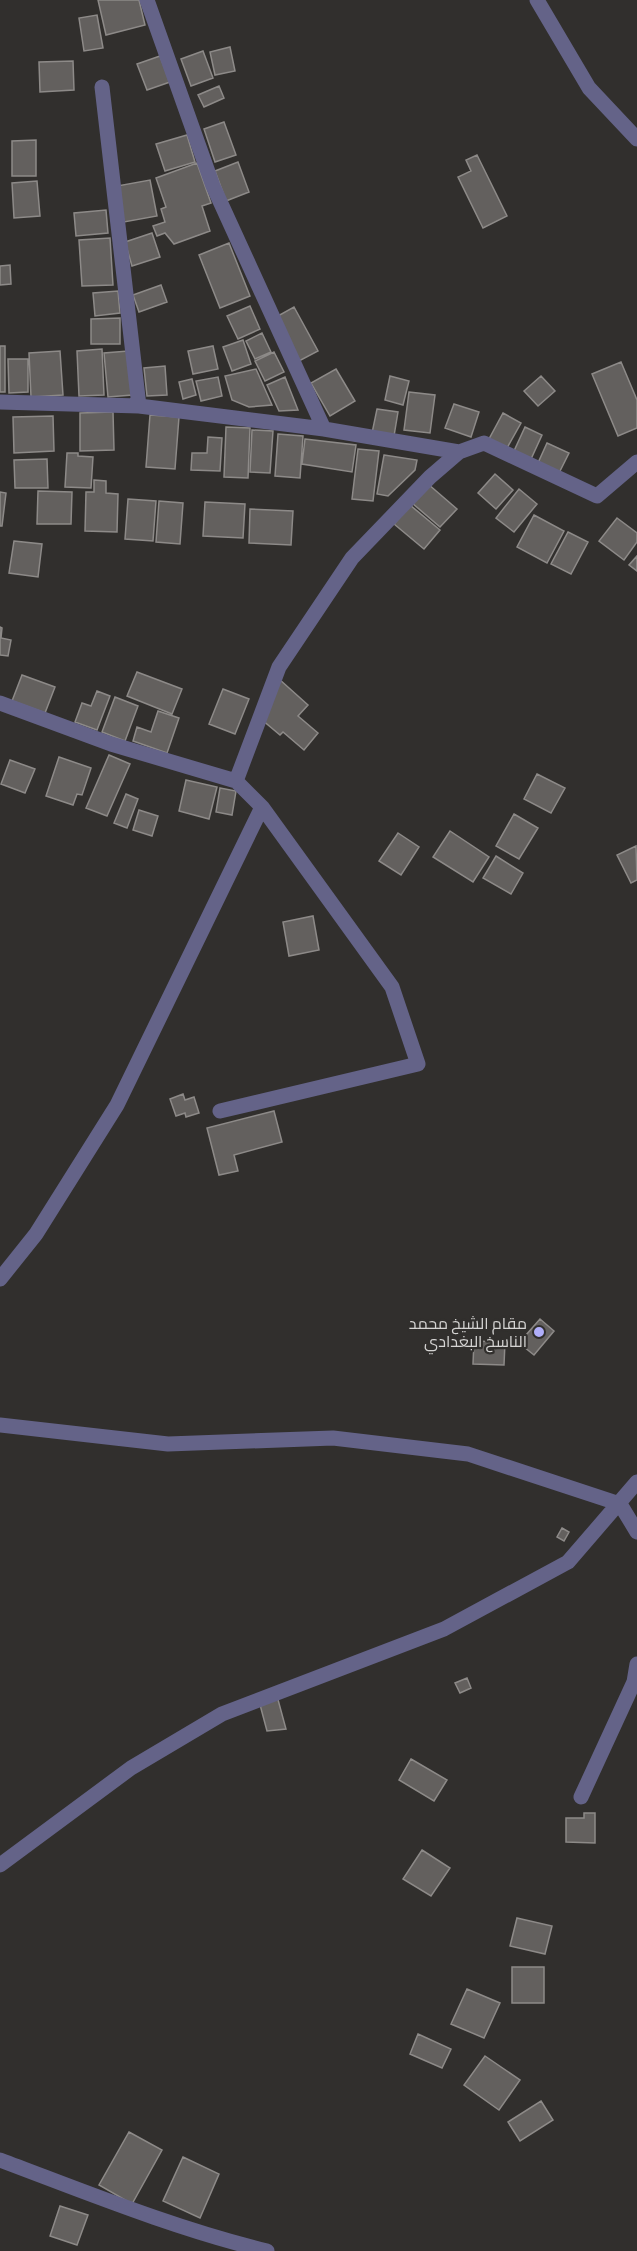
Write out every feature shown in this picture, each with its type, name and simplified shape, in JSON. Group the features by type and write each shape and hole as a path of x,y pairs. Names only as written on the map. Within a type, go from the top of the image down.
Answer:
{"street":[{"path":"147,0 213,186 324,429"},
{"path":"537,0 589,88 637,139"},
{"path":"102,87 139,406"},
{"path":"0,402 139,406 324,429 459,452"},
{"path":"236,781 279,667 352,558 430,477 459,452 484,443 597,495 637,462"},
{"path":"0,703 111,744 236,781 262,807 392,987 418,1064 220,1111"},
{"path":"0,1279 36,1234 117,1105 262,807"},
{"path":"0,1425 168,1444 333,1438 468,1454 620,1504 637,1532"},
{"path":"0,1865 131,1768 222,1714 444,1629 568,1562 637,1482"},
{"path":"581,1797 633,1682 637,1664"},
{"path":"0,2160 124,2206 267,2251"}],"building":[{"path":"98,0 139,0 145,25 106,35"},
{"path":"97,15 103,48 84,51 79,18"},
{"path":"230,47 235,71 215,75 210,52"},
{"path":"203,51 213,78 191,86 181,59"},
{"path":"160,56 170,82 147,90 137,64"},
{"path":"73,61 74,90 40,92 39,62"},
{"path":"219,86 224,98 204,107 198,95"},
{"path":"224,122 236,155 215,162 204,129"},
{"path":"187,135 195,162 165,171 156,144"},
{"path":"36,140 36,176 12,176 12,141"},
{"path":"477,155 507,216 483,228 458,177 471,171 466,160"},
{"path":"238,162 249,192 226,201 215,171"},
{"path":"197,163 211,203 202,206 210,231 174,244 165,233 157,236 153,226 165,222 161,209 166,207 156,178"},
{"path":"150,180 157,216 124,222 117,186"},
{"path":"37,181 40,216 14,218 12,183"},
{"path":"106,210 108,233 76,236 74,213"},
{"path":"152,233 160,257 132,266 125,242"},
{"path":"110,238 113,285 82,286 79,240"},
{"path":"229,243 250,296 220,308 199,255"},
{"path":"10,265 11,284 0,285 0,266"},
{"path":"161,285 167,302 139,312 133,295"},
{"path":"118,291 120,313 95,316 93,293"},
{"path":"250,306 260,329 238,339 227,316"},
{"path":"294,307 318,351 299,361 276,317"},
{"path":"120,318 120,344 91,344 91,319"},
{"path":"262,333 271,352 255,359 246,341"},
{"path":"243,340 251,364 232,371 223,347"},
{"path":"0,346 5,346 5,392 0,392"},
{"path":"213,346 218,369 193,374 188,351"},
{"path":"102,349 104,395 79,396 77,351"},
{"path":"60,351 63,395 31,397 29,353"},
{"path":"128,351 132,395 108,397 104,353"},
{"path":"274,352 284,372 265,381 255,361"},
{"path":"8,359 28,359 28,392 9,393"},
{"path":"621,362 637,400 637,428 618,436 592,374"},
{"path":"165,366 167,395 147,396 144,368"},
{"path":"256,369 272,405 249,407 232,400 225,376"},
{"path":"336,369 355,401 330,416 311,383"},
{"path":"390,376 409,381 403,405 385,400"},
{"path":"541,376 555,391 538,406 524,391"},
{"path":"218,377 222,396 201,401 196,381"},
{"path":"285,377 298,410 279,411 267,385"},
{"path":"192,379 196,395 183,399 179,382"},
{"path":"409,392 435,395 430,433 404,430"},
{"path":"454,404 479,412 471,437 445,428"},
{"path":"377,409 398,412 394,436 372,433"},
{"path":"113,412 114,450 80,451 80,413"},
{"path":"503,413 521,423 507,448 489,439"},
{"path":"150,415 179,417 175,469 146,467"},
{"path":"53,416 54,451 14,453 13,417"},
{"path":"226,427 250,428 248,478 224,477"},
{"path":"525,427 542,435 531,459 514,451"},
{"path":"252,430 273,431 270,473 250,472"},
{"path":"278,434 303,436 300,478 275,476"},
{"path":"208,437 222,438 220,471 191,470 192,453 207,453"},
{"path":"305,439 356,445 352,472 302,464"},
{"path":"547,443 569,453 559,473 538,463"},
{"path":"358,449 379,451 373,501 352,499"},
{"path":"67,453 93,457 91,488 65,487"},
{"path":"384,455 417,460 415,470 388,496 377,494"},
{"path":"47,459 48,488 15,488 14,460"},
{"path":"495,474 513,490 496,509 478,493"},
{"path":"94,480 106,481 106,493 118,494 117,532 85,531 86,492 94,492"},
{"path":"428,484 457,509 440,527 412,503"},
{"path":"519,489 537,504 514,532 496,518"},
{"path":"38,491 72,492 71,524 37,524"},
{"path":"0,492 6,493 2,526 0,526"},
{"path":"128,499 156,501 153,541 125,539"},
{"path":"159,501 183,503 180,544 156,542"},
{"path":"205,502 245,504 243,538 203,536"},
{"path":"410,505 440,530 424,549 394,524"},
{"path":"250,509 293,511 291,545 249,543"},
{"path":"534,515 564,531 547,563 517,547"},
{"path":"617,518 637,533 637,542 624,560 599,541"},
{"path":"568,532 588,542 571,574 551,564"},
{"path":"14,541 42,544 38,577 9,573"},
{"path":"637,556 637,571 629,565"},
{"path":"0,627 2,628 1,638 11,640 8,656 0,655"},
{"path":"137,672 182,689 172,714 127,696"},
{"path":"22,675 55,687 45,713 12,701"},
{"path":"279,679 308,705 298,716 318,733 304,750 283,732 280,735 261,719"},
{"path":"223,689 249,699 235,734 209,724"},
{"path":"97,691 110,696 97,730 75,722 82,703 91,706"},
{"path":"115,697 138,706 125,741 102,732"},
{"path":"158,711 179,718 167,753 133,741 137,727 151,732"},
{"path":"109,755 130,764 107,816 86,808"},
{"path":"59,757 91,768 82,795 77,794 73,805 46,796"},
{"path":"10,760 35,769 25,793 1,784"},
{"path":"537,774 565,788 551,813 524,799"},
{"path":"186,780 217,787 209,819 179,811"},
{"path":"220,788 236,791 232,815 216,812"},
{"path":"126,794 138,799 127,828 114,823"},
{"path":"139,810 158,816 152,836 133,830"},
{"path":"514,814 538,828 519,859 496,846"},
{"path":"450,831 489,857 473,882 433,857"},
{"path":"398,833 419,847 401,875 379,861"},
{"path":"636,846 637,880 631,883 617,855"},
{"path":"496,856 523,873 511,894 483,878"},
{"path":"313,916 319,950 289,956 283,922"},
{"path":"183,1094 185,1100 194,1097 199,1113 186,1117 185,1113 176,1116 170,1099"},
{"path":"274,1111 282,1142 234,1155 238,1171 219,1175 207,1128"},
{"path":"540,1319 554,1331 534,1355 519,1343"},
{"path":"474,1341 505,1342 504,1365 473,1364"},
{"path":"562,1528 569,1532 564,1541 557,1537"},
{"path":"467,1678 471,1688 460,1693 455,1683"},
{"path":"277,1696 286,1729 267,1731 259,1701"},
{"path":"411,1759 447,1780 434,1801 399,1780"},
{"path":"584,1813 595,1813 595,1843 566,1842 566,1818 584,1818"},
{"path":"422,1850 450,1868 431,1896 403,1879"},
{"path":"517,1918 552,1926 545,1954 510,1946"},
{"path":"512,1967 544,1967 544,2003 512,2003"},
{"path":"467,1989 500,2003 484,2038 451,2024"},
{"path":"418,2034 451,2049 442,2068 410,2054"},
{"path":"485,2056 520,2080 499,2110 464,2085"},
{"path":"541,2101 553,2120 520,2141 508,2122"},
{"path":"129,2132 162,2150 132,2204 99,2185"},
{"path":"183,2157 219,2174 200,2218 163,2201"},
{"path":"60,2206 88,2215 77,2245 50,2236"}],"place":[{"name":"مقام الشيخ محمد الناسخ البغدادي","path":"539,1332"}]}
